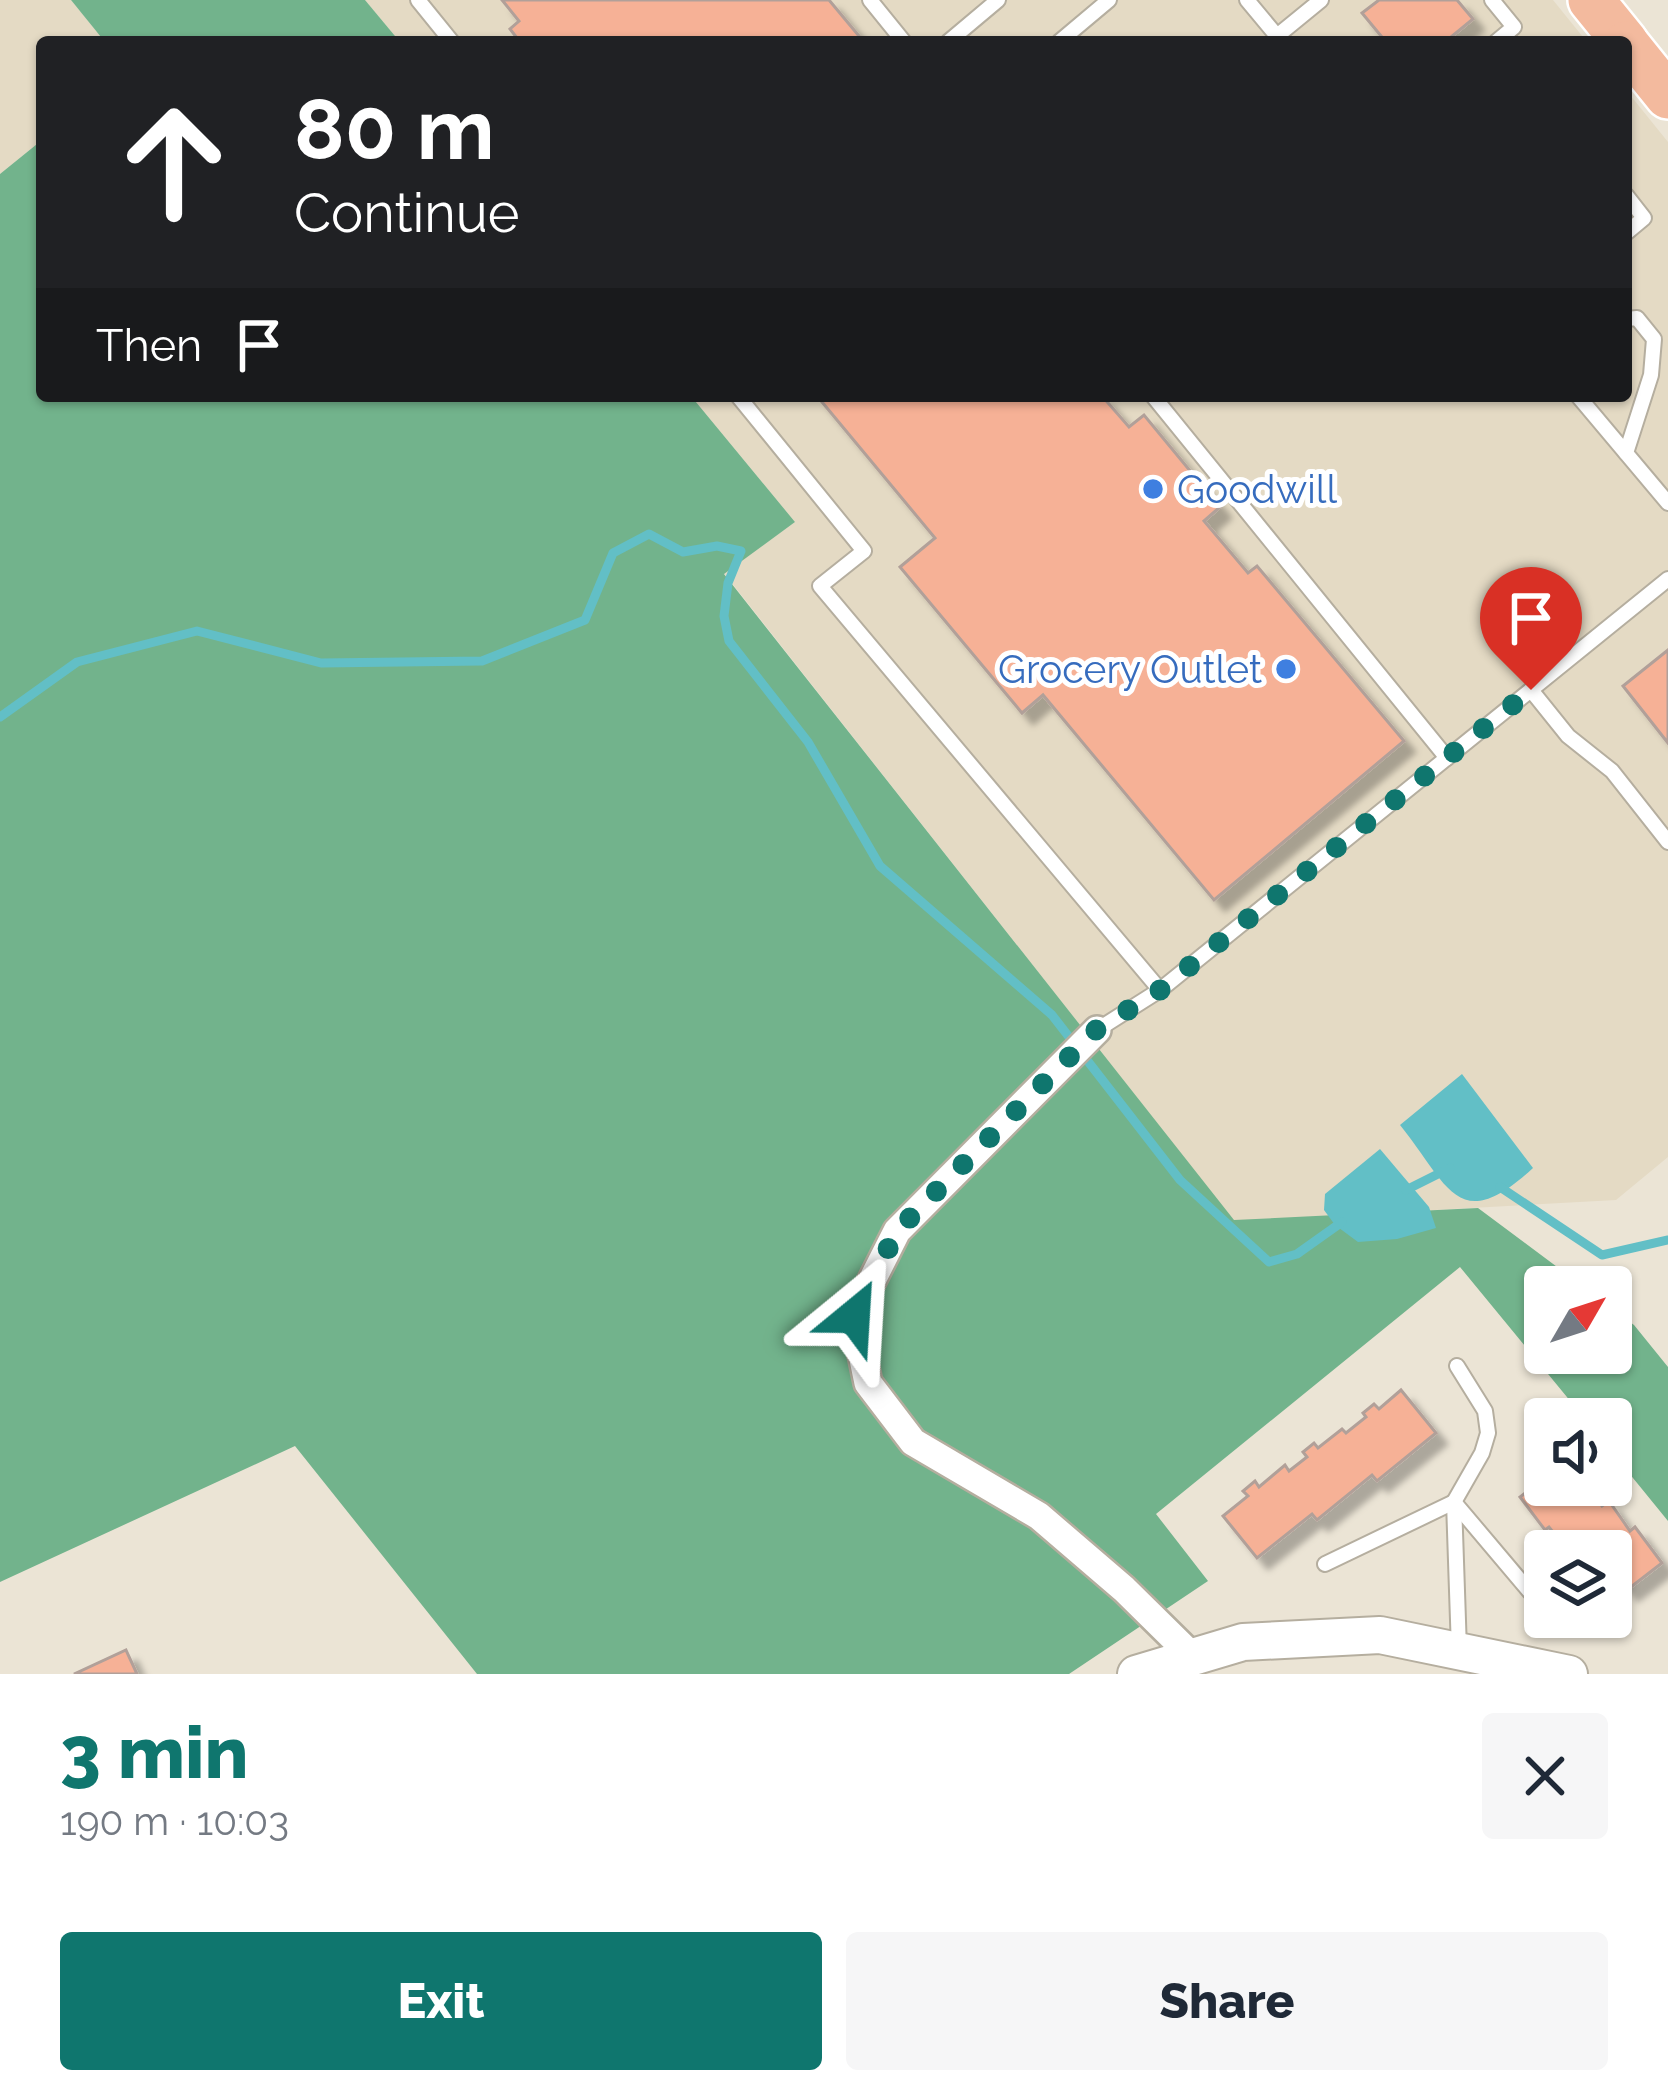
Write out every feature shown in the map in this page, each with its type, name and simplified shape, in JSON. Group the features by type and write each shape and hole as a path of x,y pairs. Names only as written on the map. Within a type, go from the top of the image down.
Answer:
{"main road":[{"path":"1591,0 1619,36"},
{"path":"1632,52 1668,96"}],"street":[{"path":"1096,1030 897,1231 854,1316 868,1383 913,1442 1039,1516 1193,1657"},
{"path":"1136,1674 1243,1642 1380,1635 1569,1674"}],"lane":[{"path":"418,0 447,36"},
{"path":"870,0 899,36"},
{"path":"955,36 998,0"},
{"path":"1066,36 1109,0"},
{"path":"1247,0 1277,36"},
{"path":"1282,36 1321,0"},
{"path":"1492,0 1514,27 1503,36"},
{"path":"1632,203 1644,218 1632,227"},
{"path":"1626,453 1651,375 1654,339 1632,318"},
{"path":"743,402 863,550 820,586 1160,990"},
{"path":"1158,402 1447,758"},
{"path":"1583,402 1668,503"},
{"path":"1096,1030 1160,990 1668,579"},
{"path":"1531,690 1568,736 1612,771 1668,842"},
{"path":"1456,1366 1485,1411 1488,1433 1454,1502 1459,1650"},
{"path":"1325,1564 1454,1502"},
{"path":"1454,1502 1524,1586"}],"shaded area":[{"path":"0,0 71,0 100,36 36,36 36,145 0,174"},
{"path":"365,0 1553,0 1582,36 395,36"},
{"path":"1632,97 1668,142 1668,1157 1616,1200 1234,1221 724,573 795,522 696,402 1632,402"}],"green space":[{"path":"71,0 365,0 395,36 100,36"},
{"path":"36,145 36,402 696,402 795,522 724,574 1234,1220 1478,1208 1556,1266 1524,1266 1524,1345 1460,1267 1156,1514 1208,1581 1069,1674 477,1674 295,1446 0,1582 0,174"},
{"path":"1634,1325 1668,1367 1668,1521 1632,1477 1632,1398 1568,1398 1548,1374 1632,1374"}],"water":[{"path":"1462,1074 1533,1168 1487,1199 1471,1201 1444,1184 1400,1125"},
{"path":"1380,1149 1429,1207 1436,1228 1397,1239 1358,1242 1324,1210 1325,1194"}],"building":[{"path":"502,0 829,0 859,36 515,36 510,29 519,21"},
{"path":"1379,0 1457,0 1473,19 1452,36 1381,36 1362,13"},
{"path":"822,402 1107,402 1129,427 1144,415 1220,507 1204,521 1248,573 1257,566 1404,741 1214,900 1043,695 1022,713 900,567 935,538"},
{"path":"1668,650 1668,743 1623,686"},
{"path":"1401,1390 1436,1433 1377,1481 1372,1475 1317,1520 1312,1514 1257,1558 1223,1516 1248,1496 1243,1491 1255,1481 1259,1487 1285,1465 1289,1471 1307,1457 1303,1452 1314,1443 1318,1448 1342,1429 1346,1433 1374,1404 1379,1409"},
{"path":"1527,1506 1612,1506 1629,1530 1549,1527 1545,1530"},
{"path":"1635,1527 1662,1563 1632,1586 1631,1530"},
{"path":"126,1650 137,1674 74,1674"}],"waterway":[{"path":"0,717 77,662 197,631 321,663 482,661 585,620 613,553 649,534 683,552 717,546 741,551 728,583 724,616 729,641 808,742 880,866 1052,1015 1180,1180 1269,1262 1297,1254 1342,1222"},
{"path":"1406,1190 1450,1168"},
{"path":"1500,1187 1602,1255 1668,1240"}],"place":[{"name":"Goodwill","path":"1153,489"},
{"name":"Grocery Outlet","path":"1286,669"}],"route":[{"path":"854,1316 897,1231 1096,1030 1160,990 1531,690"}]}
